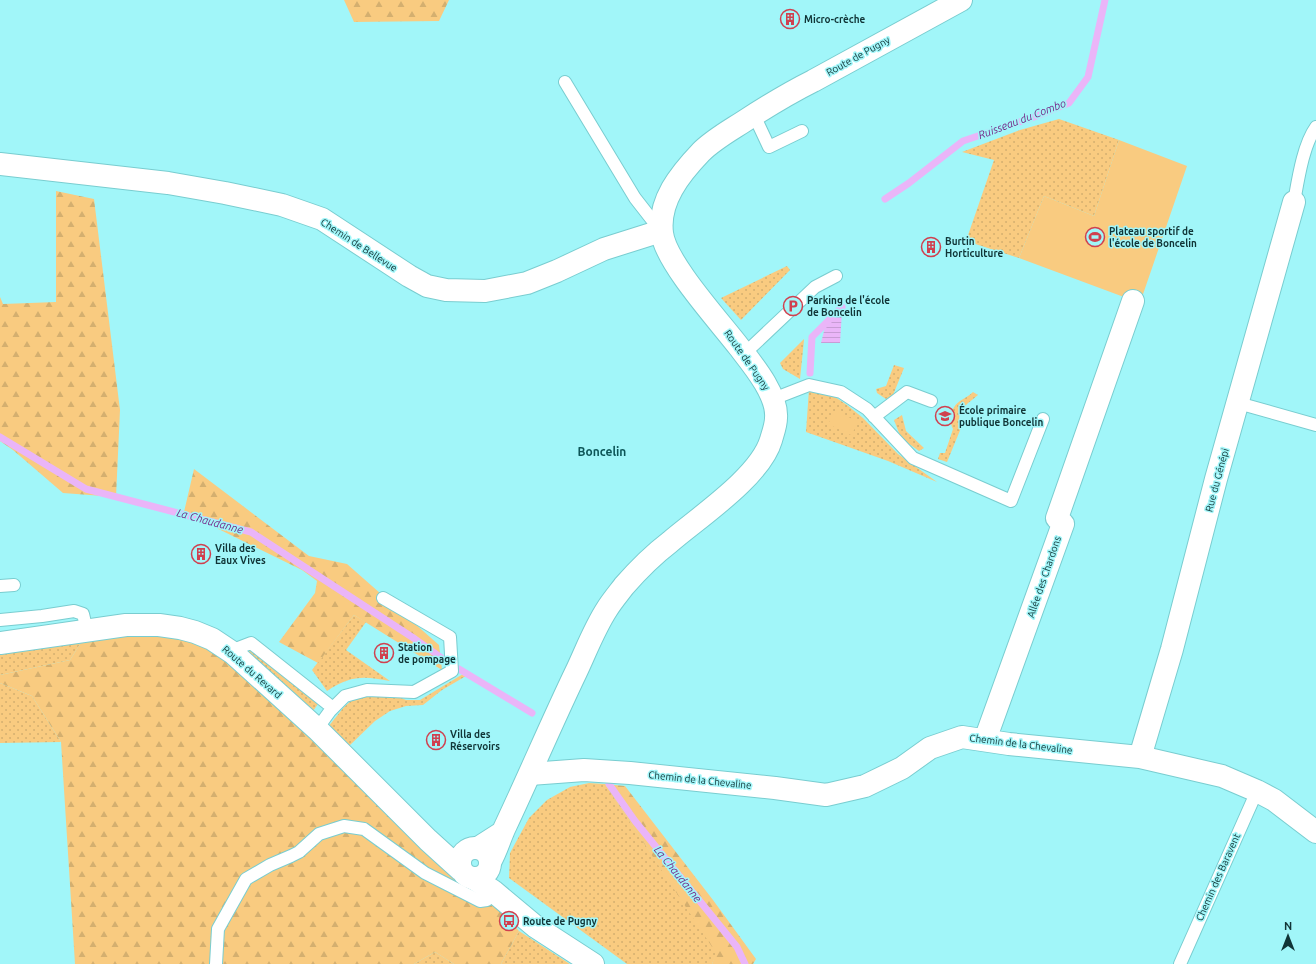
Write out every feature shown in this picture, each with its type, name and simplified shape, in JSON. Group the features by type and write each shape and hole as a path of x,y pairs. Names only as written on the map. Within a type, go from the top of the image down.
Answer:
{"street":[{"name":"Route de Pugny","path":"467,874 460,865 462,855 482,855 496,851 503,832 565,695 608,607 644,564 670,541 710,510 749,475 762,459 770,445 776,419 774,399 759,374 684,276 664,244 661,231 664,204 670,191 702,151 726,133 776,101 961,0"},
{"name":"Chemin de Bellevue","path":"0,164 160,182 225,193 282,205 322,219 409,276 427,286 446,290 485,291 527,283 604,249 661,231"},
{"name":"Rue du Génépi","path":"1140,757 1172,649 1216,479 1294,202"},
{"name":"Allée des Chardons","path":"985,740 1063,524 1058,518 1133,301"},
{"name":"Route du Revard","path":"0,643 126,625 159,625 180,628 195,632 212,640 233,653 317,729 428,840 467,874 493,891 536,927 593,964"},
{"name":"Chemin de la Chevaline","path":"530,774 584,770 630,773 775,788 826,795 865,786 902,768 930,748 962,737 1140,757 1222,776 1274,800 1316,832"},
{"path":"428,840 482,855"},
{"name":"Route du Revard","path":"482,855 510,905"}],"lane":[{"path":"565,82 635,198 661,231"},
{"path":"754,115 769,147 802,132"},
{"path":"1294,202 1300,169 1312,133 1316,127"},
{"path":"744,354 815,287 836,276"},
{"path":"774,399 809,385 841,392 867,409 913,458 1011,501 1043,419"},
{"path":"874,417 907,392 931,400"},
{"path":"1238,403 1316,425"},
{"path":"0,586 14,585"},
{"path":"317,729 333,708 345,696 367,690 414,692 452,671 450,637 383,598"},
{"path":"0,620 74,611 83,614 87,631"},
{"path":"233,653 238,648 251,643 333,708"},
{"name":"Chemin des Baravent","path":"1180,964 1257,791"},
{"path":"216,964 218,929 246,879 270,865 299,852 319,834 344,826 364,829 425,873 480,901 487,900 493,891"}],"green space":[{"path":"344,0 449,0 439,21 354,22"},
{"path":"1059,119 1119,140 1094,216 1044,196 1019,258 966,241 994,160 962,152 1020,130"},
{"name":"Plateau sportif de l'école de Boncelin","path":"1119,140 1187,166 1140,303 1019,258 1044,196 1094,216"},
{"path":"56,191 94,199 120,410 116,497 63,493 13,450 0,441 0,297 3,304 56,302"},
{"path":"787,266 790,270 741,320 721,298"},
{"path":"804,339 800,379 783,369 780,363"},
{"path":"894,365 904,368 893,395 886,399 877,393 876,389 886,386"},
{"path":"809,389 832,395 847,405 863,418 898,454 937,482 888,461 806,432"},
{"path":"973,392 978,395 966,405 960,413 959,422 961,428 947,462 938,459 940,453 945,453 953,429 951,425 951,414 954,407"},
{"path":"835,411 859,422 851,435 828,424"},
{"path":"902,415 906,431 924,448 919,451 901,438 894,420"},
{"path":"194,469 309,556 347,564 439,645 442,670 354,615 318,663 279,642 315,593 317,581 302,570 184,512"},
{"path":"354,615 366,622 346,650 390,681 373,678 351,679 327,691 312,670"},
{"path":"170,629 225,652 484,894 519,931 501,964 454,964 435,952 414,964 75,964 61,742 32,696 0,683 0,675 70,660 82,641"},
{"path":"82,641 70,660 0,675 0,654"},
{"path":"251,643 296,678 318,704 313,711 242,651"},
{"path":"463,674 466,676 442,690 423,705 406,706 390,711 375,721 348,747 328,727 344,707 357,698 372,695 396,696 406,700 420,700"},
{"path":"0,683 32,696 61,742 0,743"},
{"path":"589,783 605,784 717,953 712,964 627,964 509,878 510,853 529,818 547,800 570,787"},
{"path":"605,784 625,786 713,900 756,959 753,964 712,964 716,953"},
{"path":"519,931 570,964 501,964"},
{"path":"435,952 454,964 414,964"}],"shaded area":[{"path":"837,311 842,311 840,343 821,343 826,323"}],"waterway":[{"name":"Ruisseau du Combo","path":"885,199 909,183 963,141 1034,117 1069,103 1088,77 1105,0"},
{"path":"810,373 812,337 842,307"},
{"name":"La Chaudanne","path":"0,437 86,489 251,532 415,639 446,661"},
{"name":"La Chaudanne","path":"459,669 532,713"},
{"name":"La Chaudanne","path":"609,784 635,821 737,947 745,964"}],"place":[{"name":"Micro-crèche","path":"790,19"},
{"name":"Plateau sportif de l'école de Boncelin","path":"1095,237"},
{"name":"Burtin Horticulture","path":"931,247"},
{"name":"Parking de l'école de Boncelin","path":"793,306"},
{"name":"École primaire publique Boncelin","path":"945,416"},
{"name":"Villa des Eaux Vives","path":"201,554"},
{"name":"Station de pompage","path":"384,653"},
{"name":"Villa des Réservoirs","path":"436,740"},
{"name":"Route de Pugny","path":"509,921"}],"district":[{"name":"Boncelin","path":"602,451"}]}
